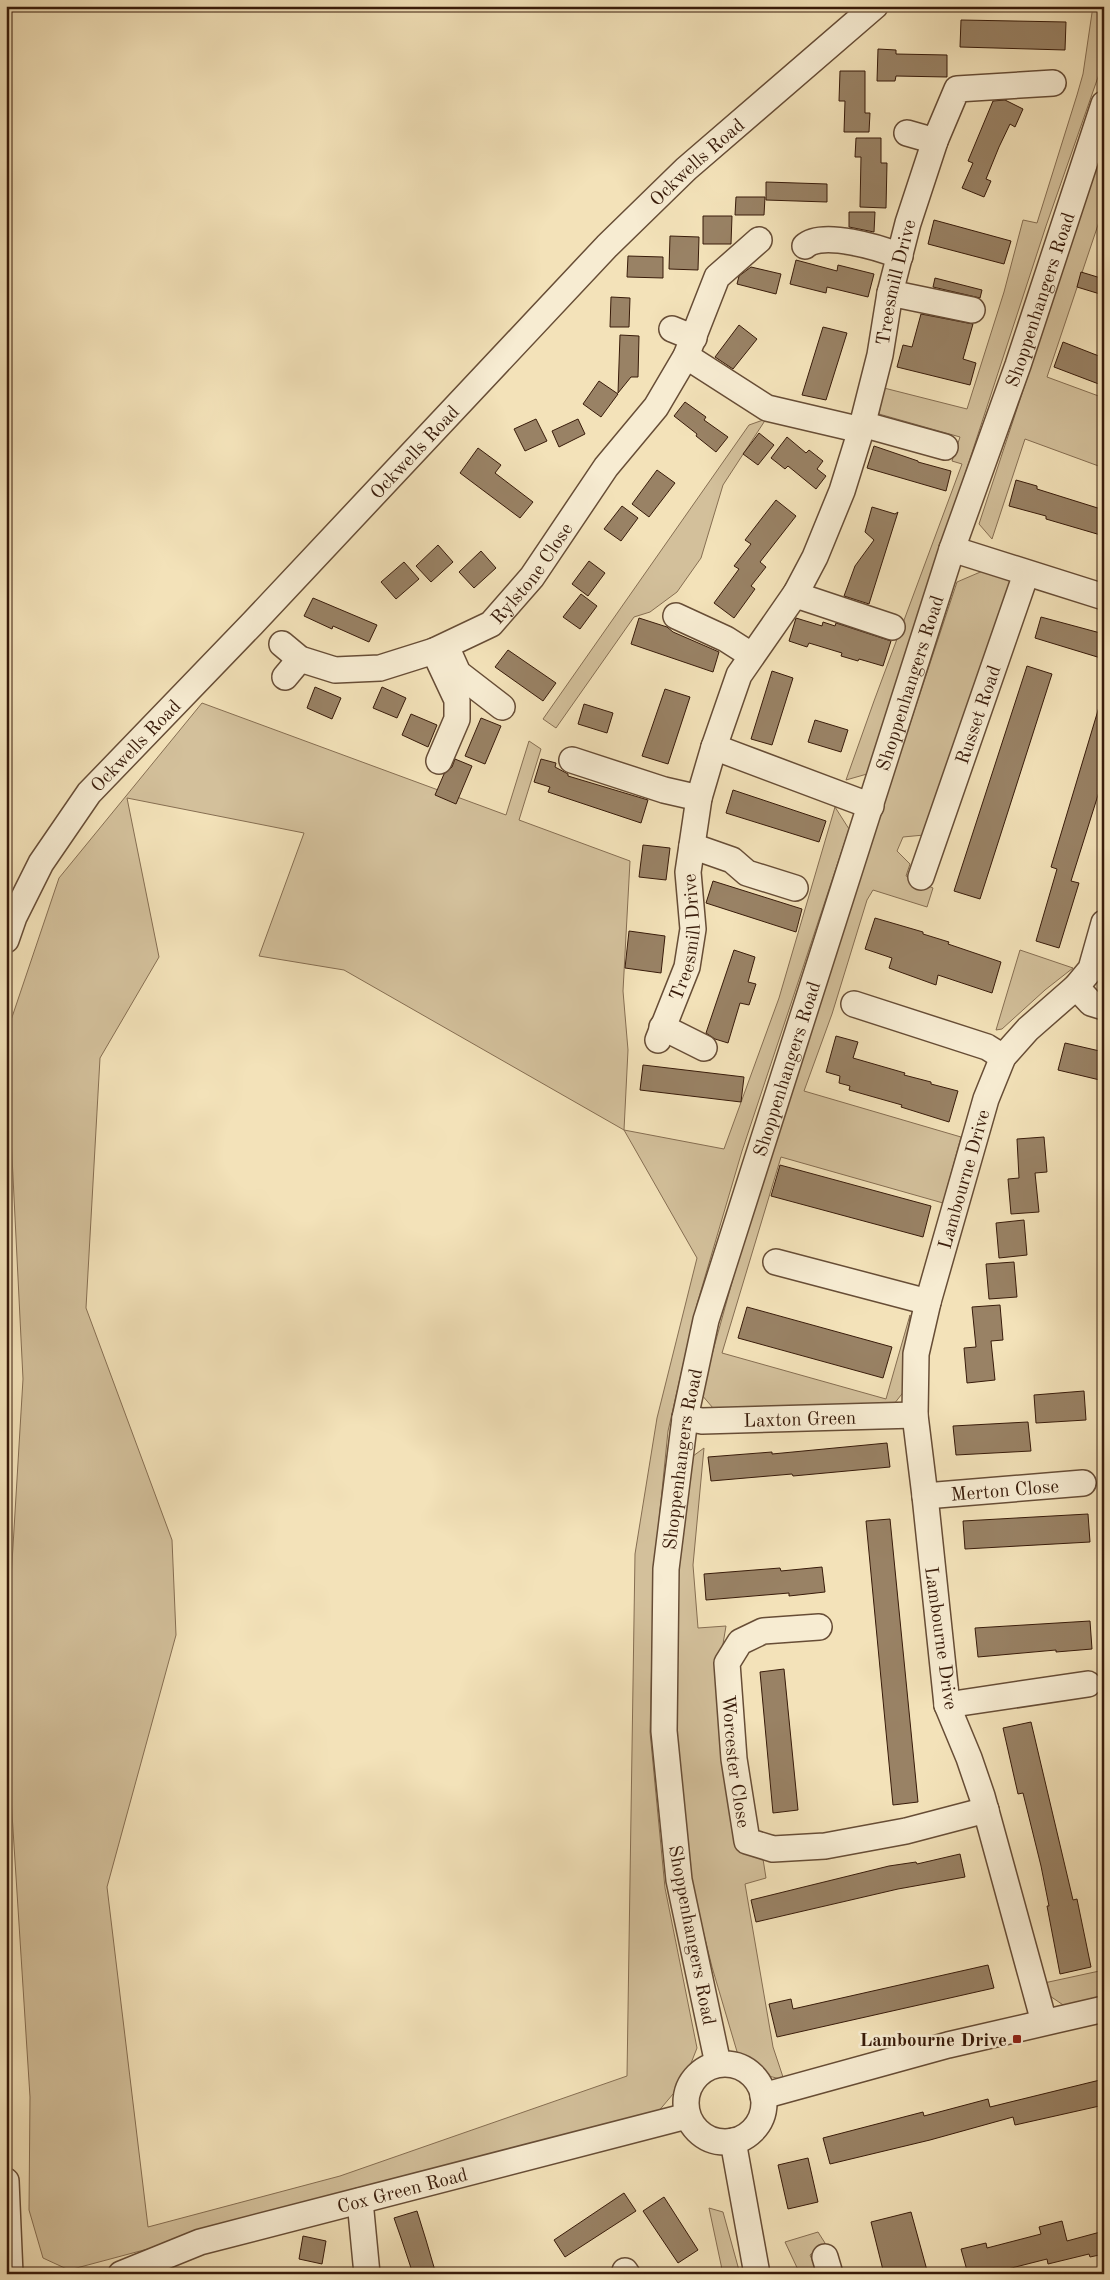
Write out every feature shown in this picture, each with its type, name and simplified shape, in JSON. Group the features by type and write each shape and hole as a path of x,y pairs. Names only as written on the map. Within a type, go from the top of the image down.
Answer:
{"street":[{"name":"Ockwells Road","path":"6,940 14,917 41,863 89,793 252,624 607,246 686,169 875,6"},
{"name":"Treesmill Drive","path":"704,1048 660,1033 687,967 693,929 688,872 699,798 714,747 739,675 751,655 796,593 815,556 842,490 862,427 880,354 890,293 908,223 936,141 957,89 1054,83"},
{"name":"Shoppenhangers Road","path":"718,2064 679,1880 664,1731 666,1569 685,1418 706,1320 952,549 1018,365 1104,104"},
{"path":"907,133 936,141"},
{"name":"Rylstone Close","path":"289,660 335,670 380,668 440,649 491,624 532,577 606,467 656,407 684,341 717,277 759,240"},
{"path":"805,246 809,242 818,240 866,244 900,256"},
{"path":"890,293 972,310"},
{"path":"684,341 767,408 862,427 945,447"},
{"path":"952,549 978,556 1026,574 1104,597"},
{"name":"Russet Road","path":"921,877 920,851 1026,574"},
{"path":"796,593 805,598 892,627"},
{"path":"676,616 726,639 751,655"},
{"path":"440,649 458,673 502,707"},
{"path":"439,761 457,719 457,700 440,649"},
{"path":"714,747 871,806"},
{"path":"572,760 664,790 699,798"},
{"name":"Treesmill Drive","path":"692,846 732,860 747,873 795,888"},
{"name":"Lambourne Drive","path":"1044,2022 970,1758 946,1705 926,1496 915,1415 916,1354 928,1302 986,1098 1003,1057 1028,1029 1076,987 1091,969 1104,923"},
{"path":"1076,987 1091,1003 1104,1007"},
{"path":"854,1004 987,1047 1003,1057"},
{"path":"776,1262 928,1302"},
{"name":"Laxton Green","path":"685,1418 702,1421 915,1415"},
{"name":"Merton Close","path":"926,1496 1083,1483"},
{"name":"Worcester Close","path":"819,1627 763,1632 740,1642 727,1663 734,1759 747,1841 773,1849 825,1846 906,1831 986,1810"},
{"path":"946,1705 1059,1699 1088,1684"},
{"path":"763,2096 948,2045 1104,2009"},
{"path":"718,2064 730,2064 742,2068 752,2075 760,2085 763,2096 764,2108 754,2130 733,2141 722,2142 706,2137 693,2126 685,2103 688,2089 694,2077 705,2068 718,2064"},
{"name":"Cox Green Road","path":"121,2274 200,2242 688,2116"},
{"path":"733,2141 757,2274"},
{"path":"6,2181 10,2274"},
{"path":"360,2201 367,2274"},
{"path":"10,2248 29,2274"}],"shaded area":[{"path":"1093,6 1104,6 1104,60 1046,226 867,774 846,780 962,464 952,461 960,437 879,414 884,388 967,409 1004,292 1023,220 1037,223 1083,74"},
{"path":"1104,145 1104,207 1047,377 1104,398 1104,468 1025,439 992,539 979,524"},
{"path":"766,419 723,485 701,558 677,592 650,612 634,617 556,728 543,719 749,425"},
{"path":"985,570 1012,580 924,835 903,837 897,851 910,864 906,876 933,888 927,907 873,890 867,900 832,1014 804,1091 961,1137 943,1203 781,1157 722,1353 886,1399 910,1315 905,1390 894,1404 732,1415 713,1408 701,1394 769,1149 957,582"},
{"path":"202,703 506,815 529,741 541,749 519,820 630,861 623,991 628,1050 624,1130 724,1149 779,998 835,807 849,829 742,1151 697,1304 668,1431 654,1570 650,1732 665,1888 697,2048 684,2081 657,2113 69,2270 43,2258 29,2210 30,2097 6,1719 6,1663 23,1379 6,1035 59,878","holes":["127,798 304,833 259,956 344,970 624,1130 697,1258 657,1418 635,1554 627,2076 340,2176 148,2227 107,1887 176,1635 172,1540 86,1308 100,1058 159,957"]},
{"path":"1020,950 1073,968 1045,990 1002,1029 996,1030"},
{"path":"704,1448 693,1565 698,1628 726,1626 721,1656 741,1849 763,1859 766,1878 745,1884 773,2047 784,2080 761,2074 738,2055 712,1967 689,1875 674,1729 676,1570 689,1459"},
{"path":"1104,1970 1104,2003 1072,2011 1047,1994 1044,1983"},
{"path":"709,2208 723,2212 740,2274 723,2274"},
{"path":"818,2232 825,2243 810,2255 818,2274 800,2274 785,2242"}],"building":[{"path":"961,20 1066,22 1065,50 960,47"},
{"path":"878,49 896,50 896,54 947,55 947,77 896,76 895,81 877,81"},
{"path":"840,71 865,71 865,113 870,113 869,132 844,132 845,101 839,101"},
{"path":"1005,100 1023,109 1015,127 1010,124 999,147 986,179 991,181 984,197 962,188 973,163 968,161 993,101"},
{"path":"856,138 881,138 881,163 887,163 886,208 860,207 861,157 855,157"},
{"path":"766,182 827,184 827,202 766,200"},
{"path":"736,197 765,197 764,215 735,215"},
{"path":"849,212 875,212 874,232 849,227"},
{"path":"703,216 732,216 731,244 703,244"},
{"path":"934,220 1011,241 1004,264 928,244"},
{"path":"670,236 699,237 698,270 669,269"},
{"path":"628,256 663,257 663,278 627,277"},
{"path":"796,260 837,271 838,265 874,274 868,297 827,287 826,293 790,284"},
{"path":"751,267 781,274 776,294 737,284 739,276"},
{"path":"1081,272 1104,279 1100,294 1077,287"},
{"path":"935,278 982,290 980,298 933,287"},
{"path":"611,297 630,298 629,327 610,327"},
{"path":"921,314 973,324 963,359 976,363 970,385 897,367 903,345 912,347"},
{"path":"739,325 757,339 733,369 715,357"},
{"path":"823,327 847,333 826,400 802,395"},
{"path":"620,335 639,336 638,377 631,377 618,393"},
{"path":"1063,342 1104,358 1104,386 1054,367"},
{"path":"599,381 618,394 601,417 583,404"},
{"path":"685,402 706,417 704,420 728,437 716,452 674,416"},
{"path":"536,419 547,441 525,451 514,429"},
{"path":"578,419 585,434 559,447 552,431"},
{"path":"759,433 774,445 758,465 743,454"},
{"path":"787,437 806,453 809,450 823,461 817,469 826,476 816,489 788,466 785,469 771,458"},
{"path":"874,446 918,462 951,471 946,491 867,468"},
{"path":"478,448 501,465 495,473 533,502 520,518 460,473"},
{"path":"657,470 675,483 649,517 632,504"},
{"path":"1016,480 1037,486 1037,489 1104,510 1104,536 1046,519 1046,516 1009,506"},
{"path":"776,500 796,516 760,562 766,567 751,586 755,589 734,618 714,603 739,569 734,566 751,544 745,540"},
{"path":"622,506 638,518 621,541 604,529"},
{"path":"872,507 895,514 898,512 869,604 844,596 855,566 874,540 865,532"},
{"path":"438,545 453,562 431,582 416,566"},
{"path":"481,551 496,568 474,588 459,572"},
{"path":"589,561 605,573 588,596 572,584"},
{"path":"404,562 419,579 396,599 381,582"},
{"path":"581,594 597,606 580,629 563,617"},
{"path":"313,598 377,625 369,642 333,626 332,629 304,616"},
{"path":"1041,617 1104,634 1104,659 1035,638"},
{"path":"639,618 667,627 673,632 719,652 713,672 631,644"},
{"path":"796,618 822,626 823,622 835,626 836,623 891,641 883,666 841,656 842,653 809,643 807,647 789,641"},
{"path":"508,650 556,683 543,701 495,667"},
{"path":"1027,666 1052,674 980,899 954,891"},
{"path":"772,671 793,678 772,745 751,739"},
{"path":"315,687 341,698 332,719 307,708"},
{"path":"382,687 406,698 397,718 373,708"},
{"path":"665,689 690,697 668,764 642,756"},
{"path":"584,704 613,713 607,733 578,724"},
{"path":"1099,707 1104,707 1104,776 1071,881 1079,883 1059,948 1036,941 1057,869 1051,867"},
{"path":"411,714 437,725 428,747 402,735"},
{"path":"481,718 501,726 485,764 465,756"},
{"path":"815,720 848,730 841,752 808,742"},
{"path":"455,759 472,766 456,804 435,795 444,774 452,767"},
{"path":"541,759 556,763 555,767 568,774 568,776 648,800 641,823 548,792 550,787 534,782"},
{"path":"733,790 826,821 819,842 726,813"},
{"path":"643,845 670,848 666,880 639,877"},
{"path":"713,881 802,909 796,932 706,903"},
{"path":"875,918 923,932 923,934 949,942 948,944 1001,962 992,993 938,975 936,985 889,968 892,958 865,949"},
{"path":"629,931 665,936 661,973 625,968"},
{"path":"734,950 755,957 748,982 756,984 749,1005 740,1003 728,1043 715,1039 706,1033"},
{"path":"836,1036 858,1042 853,1058 958,1091 949,1122 901,1107 902,1105 849,1090 850,1086 839,1083 840,1076 826,1072"},
{"path":"1065,1043 1104,1052 1104,1081 1058,1070"},
{"path":"643,1065 744,1077 741,1102 640,1090"},
{"path":"1044,1137 1047,1172 1035,1173 1039,1212 1011,1214 1008,1179 1019,1178 1017,1139"},
{"path":"780,1165 931,1206 923,1237 771,1196"},
{"path":"1024,1220 1027,1255 999,1258 996,1223"},
{"path":"1014,1262 1017,1297 989,1299 986,1264"},
{"path":"1000,1305 1003,1340 991,1341 995,1380 967,1383 964,1348 976,1347 972,1307"},
{"path":"747,1307 892,1347 883,1378 738,1338"},
{"path":"1084,1391 1086,1420 1036,1423 1034,1395"},
{"path":"1028,1422 1031,1451 956,1455 953,1426"},
{"path":"887,1443 890,1467 711,1481 708,1457 772,1452 772,1454"},
{"path":"1088,1514 1090,1542 965,1549 963,1521"},
{"path":"890,1519 918,1802 893,1805 866,1521"},
{"path":"822,1567 825,1592 789,1596 789,1593 706,1600 704,1574 780,1568 781,1571"},
{"path":"1090,1621 1092,1649 1056,1652 1056,1650 978,1657 975,1628"},
{"path":"784,1669 798,1810 773,1813 760,1672"},
{"path":"1031,1722 1073,1900 1077,1899 1091,1967 1060,1974 1041,1866 1023,1793 1018,1794 1003,1728"},
{"path":"960,1854 965,1877 898,1889 756,1922 751,1900 889,1866 916,1862 917,1864"},
{"path":"988,1965 994,1988 777,2037 769,2004 791,1999 793,2009"},
{"path":"1104,2079 1104,2105 1015,2125 1013,2117 930,2140 830,2164 823,2138 923,2112 924,2116 988,2099 990,2107"},
{"path":"808,2158 818,2202 788,2209 778,2165"},
{"path":"624,2193 636,2211 565,2257 554,2240"},
{"path":"664,2197 698,2250 678,2263 643,2211"},
{"path":"417,2211 436,2274 413,2274 394,2218"},
{"path":"911,2212 928,2274 884,2274 871,2222"},
{"path":"1062,2221 1067,2241 1104,2231 1104,2254 1090,2257 1089,2254 1048,2264 1047,2259 988,2274 968,2274 961,2249 986,2243 987,2248 1041,2234 1039,2227"},
{"path":"303,2236 326,2241 322,2264 299,2259"}],"place":[{"name":"Lambourne Drive","path":"1017,2039"}]}
